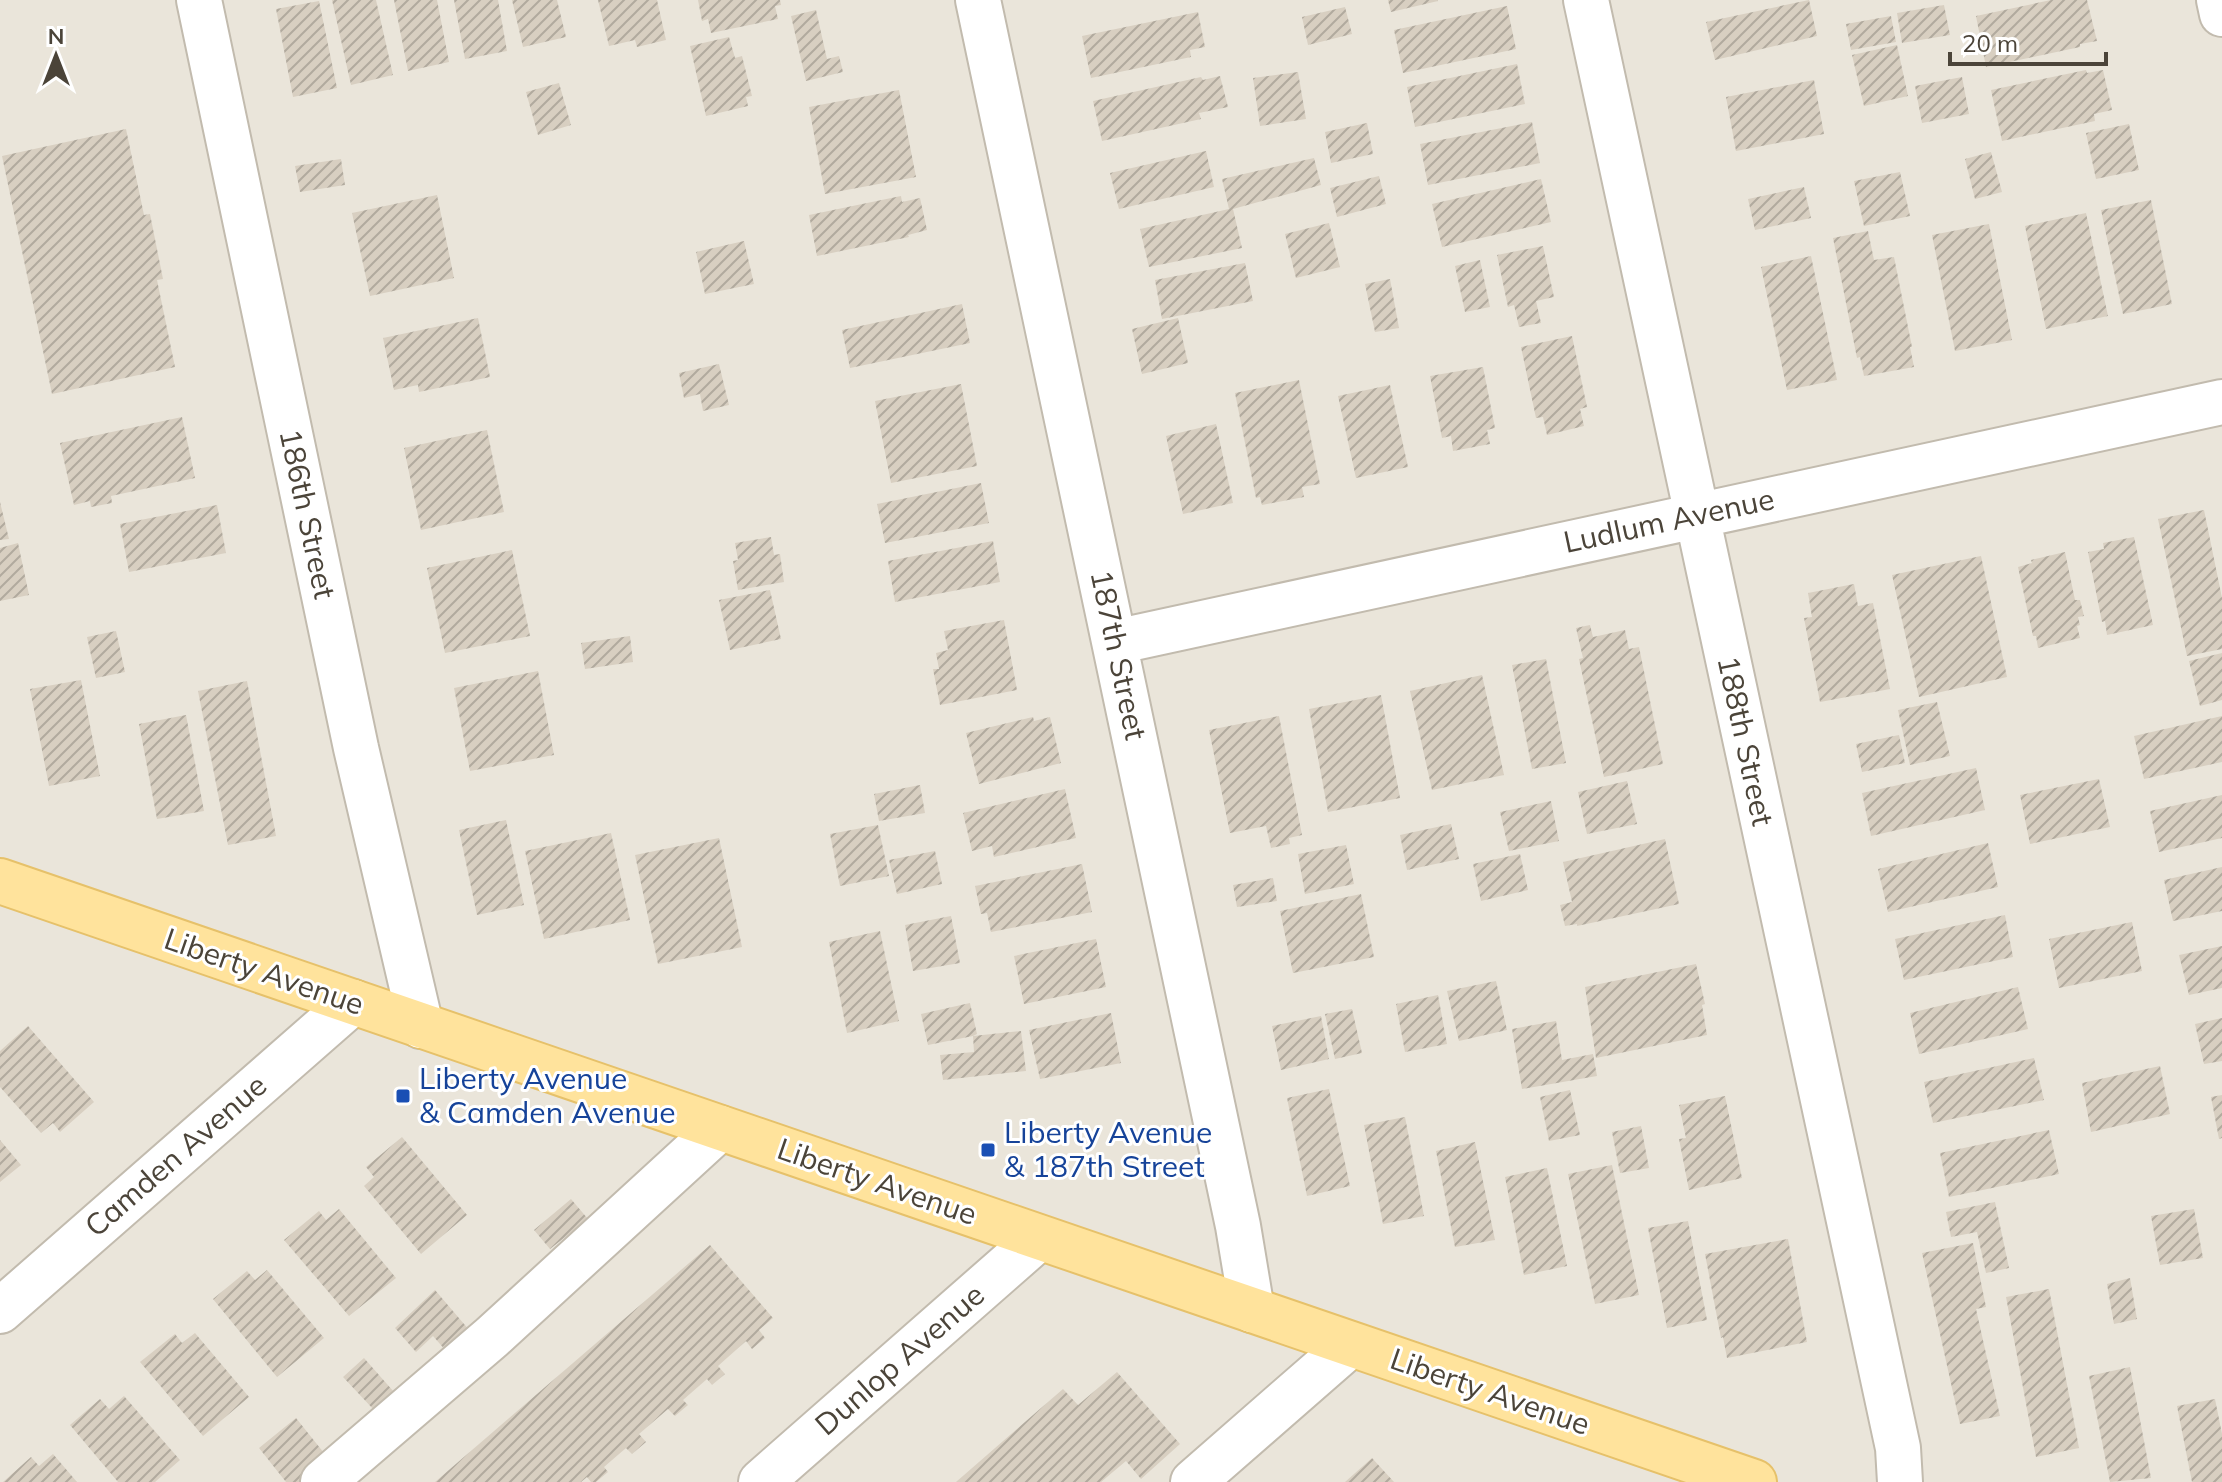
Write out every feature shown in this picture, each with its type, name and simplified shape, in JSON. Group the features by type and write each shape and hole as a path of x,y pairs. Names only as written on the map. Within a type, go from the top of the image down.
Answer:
{"main road":[{"name":"Liberty Avenue","path":"0,881 1252,1310 1703,1475 1754,1482"}],"street":[{"name":"186th Street","path":"199,0 356,748 421,1026"},
{"name":"187th Street","path":"978,0 1238,1226 1252,1310"},
{"name":"188th Street","path":"1586,0 1895,1433 1900,1482"},
{"path":"2219,0 2222,14"},
{"name":"Ludlum Avenue","path":"1115,642 2222,402"},
{"name":"Camden Avenue","path":"0,1311 353,1002"},
{"path":"323,1482 492,1337 720,1128"},
{"name":"Dunlop Avenue","path":"761,1482 1039,1238"},
{"path":"1193,1482 1350,1345"}],"shaded area":[{"path":"0,0 2222,0 2222,1482 0,1482"}],"building":[{"path":"332,0 376,0 393,75 351,85"},
{"path":"394,0 437,0 449,62 408,71"},
{"path":"454,0 498,0 507,51 465,59"},
{"path":"512,0 557,0 566,37 523,47"},
{"path":"598,0 657,0 666,40 637,47 635,40 609,46"},
{"path":"698,0 780,0 781,5 775,6 778,19 711,33 708,19 702,21"},
{"path":"1388,0 1438,0 1438,1 1391,12"},
{"path":"1809,0 1817,36 1715,60 1706,22"},
{"path":"2051,0 2087,0 2097,41 1986,67 1976,16"},
{"path":"319,1 337,88 293,97 276,9"},
{"path":"1944,5 1950,35 1902,43 1897,13"},
{"path":"1507,6 1516,49 1403,73 1394,30"},
{"path":"1345,7 1352,34 1308,45 1302,17"},
{"path":"816,10 827,59 839,56 843,72 806,81 791,16"},
{"path":"1198,12 1205,47 1190,50 1191,57 1091,78 1082,36"},
{"path":"1891,16 1896,42 1851,50 1846,24"},
{"path":"729,37 735,58 742,56 752,96 746,97 748,106 706,116 690,46"},
{"path":"1897,45 1908,96 1864,106 1852,55"},
{"path":"1517,64 1525,104 1415,127 1407,87"},
{"path":"2086,70 2087,73 2103,70 2112,110 2094,114 2095,121 2002,141 1991,90"},
{"path":"1298,72 1306,119 1260,126 1253,78"},
{"path":"1220,76 1228,107 1199,113 1201,119 1102,141 1093,101 1201,77 1203,80"},
{"path":"1962,77 1969,114 1922,123 1915,86"},
{"path":"1814,80 1824,134 1736,151 1726,97"},
{"path":"559,83 571,125 538,135 526,92"},
{"path":"899,90 916,177 825,194 809,107"},
{"path":"1532,122 1540,163 1428,185 1420,144"},
{"path":"1367,123 1373,154 1331,163 1325,132"},
{"path":"2129,124 2139,170 2096,179 2086,133"},
{"path":"126,129 144,215 150,214 163,279 157,280 175,367 52,394 2,156"},
{"path":"1206,151 1214,187 1119,209 1110,173"},
{"path":"1991,152 2002,192 1975,199 1965,159"},
{"path":"1314,158 1321,185 1233,209 1242,248 1149,267 1140,229 1229,209 1222,179"},
{"path":"341,159 345,185 300,192 295,166"},
{"path":"1900,172 1910,216 1864,226 1854,181"},
{"path":"1379,176 1386,204 1337,217 1330,188"},
{"path":"1541,179 1551,222 1442,247 1432,204"},
{"path":"1804,187 1811,218 1755,230 1748,199"},
{"path":"437,195 454,278 370,296 352,213"},
{"path":"901,196 902,202 920,198 927,230 909,237 817,256 809,215"},
{"path":"2151,200 2172,304 2123,314 2101,210"},
{"path":"2086,213 2108,316 2046,329 2025,226"},
{"path":"1329,223 1340,267 1296,278 1285,234"},
{"path":"1989,224 2012,340 1955,351 1932,235"},
{"path":"1868,231 1874,260 1894,257 1914,367 1864,376 1860,357 1857,358 1833,238"},
{"path":"744,241 754,284 705,294 696,252"},
{"path":"1543,246 1554,297 1536,301 1541,323 1519,327 1514,305 1508,307 1497,255"},
{"path":"1811,256 1837,380 1787,390 1761,267"},
{"path":"1480,260 1490,307 1465,312 1455,266"},
{"path":"1245,263 1253,301 1162,319 1155,280"},
{"path":"1390,279 1399,328 1375,332 1365,284"},
{"path":"962,304 970,343 850,368 842,330"},
{"path":"478,318 490,377 419,392 418,385 394,390 383,338"},
{"path":"1178,318 1188,363 1142,374 1132,329"},
{"path":"1572,336 1587,407 1580,409 1584,426 1547,435 1543,417 1536,418 1521,347"},
{"path":"719,364 729,405 703,411 700,394 684,398 679,373"},
{"path":"1483,367 1495,428 1487,430 1490,444 1453,451 1451,436 1442,438 1430,376"},
{"path":"1299,380 1320,484 1302,487 1304,497 1262,505 1260,497 1256,498 1235,393"},
{"path":"961,384 977,466 891,483 875,401"},
{"path":"1390,385 1408,467 1356,478 1338,396"},
{"path":"182,417 195,478 111,496 112,503 91,507 90,501 74,505 60,443"},
{"path":"1216,424 1233,503 1183,514 1166,436"},
{"path":"487,430 504,512 421,530 404,448"},
{"path":"981,483 989,523 885,543 877,504"},
{"path":"0,502 9,539 0,540"},
{"path":"217,505 226,553 129,572 120,524"},
{"path":"2204,510 2222,598 2222,649 2187,656 2158,519"},
{"path":"771,537 774,555 780,554 784,582 738,590 733,561 738,560 735,543"},
{"path":"2134,537 2153,625 2107,635 2088,552 2104,549 2103,543"},
{"path":"993,541 1000,582 895,602 888,561"},
{"path":"18,543 29,595 0,601 0,548"},
{"path":"512,550 530,636 445,653 427,568"},
{"path":"2065,552 2075,600 2080,600 2084,616 2078,617 2080,638 2038,648 2018,567 2032,563 2031,560"},
{"path":"1981,556 2007,677 1919,697 1892,575"},
{"path":"1854,584 1858,606 1873,603 1890,689 1820,702 1804,618 1812,617 1808,593"},
{"path":"770,590 781,639 730,650 719,600"},
{"path":"1004,620 1017,690 940,705 933,669 939,669 936,653 948,650 944,631"},
{"path":"1590,625 1593,637 1625,630 1629,649 1639,647 1663,764 1604,777 1579,659 1583,658 1576,628"},
{"path":"116,631 125,672 96,678 87,637"},
{"path":"630,636 633,662 585,669 581,643"},
{"path":"2222,653 2222,700 2200,706 2189,661"},
{"path":"1546,659 1566,763 1532,769 1512,665"},
{"path":"538,671 554,755 470,771 454,688"},
{"path":"1482,675 1504,775 1432,790 1410,691"},
{"path":"81,680 100,776 49,786 30,689"},
{"path":"247,681 276,836 228,845 198,691"},
{"path":"1381,695 1400,798 1328,812 1309,709"},
{"path":"1937,702 1950,756 1910,765 1898,710"},
{"path":"186,715 204,811 157,819 139,724"},
{"path":"1279,716 1302,835 1289,838 1290,844 1271,848 1266,826 1230,833 1209,730"},
{"path":"2222,716 2222,762 2144,779 2134,736"},
{"path":"1033,717 1034,721 1050,717 1061,763 979,784 966,733"},
{"path":"1899,735 1905,763 1862,772 1856,744"},
{"path":"1976,768 1985,810 1871,836 1862,793"},
{"path":"2099,779 2110,827 2030,844 2020,795"},
{"path":"1627,781 1637,824 1587,834 1578,792"},
{"path":"920,785 925,813 879,821 874,794"},
{"path":"1065,789 1076,838 994,857 992,846 972,851 963,813"},
{"path":"2222,795 2222,838 2159,852 2150,811"},
{"path":"1551,801 1559,841 1509,851 1500,812"},
{"path":"506,820 524,905 477,915 459,830"},
{"path":"1451,824 1459,859 1407,870 1400,835"},
{"path":"878,825 889,876 840,886 830,834"},
{"path":"611,833 630,920 544,939 525,851"},
{"path":"719,838 742,947 658,964 635,855"},
{"path":"1665,839 1679,904 1565,926 1560,905 1572,902 1563,862"},
{"path":"1988,843 1998,887 1888,912 1878,869"},
{"path":"1346,845 1354,884 1305,894 1298,854"},
{"path":"935,851 942,884 897,894 889,860"},
{"path":"1520,854 1528,890 1481,901 1473,864"},
{"path":"1082,864 1092,912 991,932 987,913 981,914 975,886"},
{"path":"2222,867 2222,911 2173,921 2164,880"},
{"path":"1273,878 1277,901 1237,907 1233,885"},
{"path":"1361,894 1374,957 1293,973 1280,911"},
{"path":"2005,915 2013,957 1904,980 1895,939"},
{"path":"951,916 960,963 913,971 905,925"},
{"path":"2132,922 2142,971 2059,988 2049,939"},
{"path":"880,931 899,1021 847,1033 829,942"},
{"path":"1096,939 1106,987 1024,1004 1014,956"},
{"path":"2222,946 2222,988 2189,995 2179,955"},
{"path":"1696,964 1705,1004 1702,1005 1707,1035 1596,1058 1585,987"},
{"path":"1496,981 1507,1030 1459,1041 1447,991"},
{"path":"2018,987 2028,1029 1919,1054 1910,1013"},
{"path":"1438,995 1447,1044 1405,1052 1396,1004"},
{"path":"970,1003 977,1034 928,1045 921,1014"},
{"path":"1352,1009 1362,1053 1335,1059 1325,1014"},
{"path":"1111,1013 1121,1063 1040,1079 1029,1030"},
{"path":"1321,1016 1329,1059 1281,1070 1272,1026"},
{"path":"2222,1018 2222,1061 2204,1064 2195,1024"},
{"path":"1556,1021 1562,1060 1593,1054 1597,1076 1522,1089 1512,1029"},
{"path":"28,1026 94,1102 60,1132 53,1123 41,1133 0,1087 0,1051"},
{"path":"1021,1031 1026,1071 943,1080 940,1055 974,1052 973,1036"},
{"path":"2034,1058 2044,1100 1933,1123 1924,1082"},
{"path":"2160,1066 2170,1114 2091,1132 2082,1083"},
{"path":"1329,1089 1350,1186 1307,1196 1287,1098"},
{"path":"1570,1090 1580,1135 1549,1141 1540,1097"},
{"path":"2222,1095 2222,1138 2219,1139 2211,1097"},
{"path":"1725,1096 1742,1178 1689,1190 1679,1139 1686,1138 1679,1105"},
{"path":"1405,1117 1424,1216 1383,1224 1364,1125"},
{"path":"1641,1126 1649,1168 1620,1173 1612,1132"},
{"path":"2049,1130 2059,1174 1949,1197 1940,1153"},
{"path":"402,1137 467,1215 421,1254 364,1186 374,1177 366,1167"},
{"path":"0,1140 21,1165 0,1182"},
{"path":"1475,1142 1495,1240 1455,1247 1436,1151"},
{"path":"1612,1165 1639,1295 1595,1304 1568,1174"},
{"path":"1547,1168 1567,1266 1524,1275 1505,1177"},
{"path":"571,1199 588,1219 550,1249 534,1230"},
{"path":"1995,1202 2009,1268 1986,1273 1977,1232 1951,1237 1946,1212"},
{"path":"339,1209 396,1278 349,1316 284,1240 319,1211 326,1220"},
{"path":"2194,1209 2203,1258 2160,1265 2151,1216"},
{"path":"1688,1221 1707,1320 1667,1328 1648,1228"},
{"path":"1788,1239 1807,1342 1727,1358 1705,1254"},
{"path":"1973,1243 1986,1307 1976,1309 2000,1416 1960,1424 1922,1253"},
{"path":"710,1245 773,1318 759,1330 765,1338 752,1349 746,1341 718,1366 725,1374 712,1385 707,1379 683,1400 688,1405 675,1416 668,1409 639,1434 646,1442 632,1454 626,1448 604,1467 608,1472 596,1482 591,1482 587,1477 581,1482 435,1482"},
{"path":"267,1270 324,1338 277,1377 213,1299 247,1271 255,1280"},
{"path":"2130,1278 2137,1319 2114,1324 2107,1284"},
{"path":"2049,1289 2079,1448 2036,1457 2006,1297"},
{"path":"435,1290 470,1331 447,1352 433,1336 416,1352 395,1328"},
{"path":"195,1333 249,1397 203,1436 140,1362 175,1334 182,1343"},
{"path":"364,1358 394,1392 374,1410 343,1377"},
{"path":"2130,1367 2151,1478 2110,1482 2089,1376"},
{"path":"1117,1372 1180,1444 1141,1479 1126,1461 1101,1482 956,1482 1063,1389 1078,1405"},
{"path":"124,1396 180,1460 155,1482 118,1482 70,1425 100,1399 109,1409"},
{"path":"2215,1399 2222,1434 2222,1482 2192,1482 2177,1406"},
{"path":"296,1418 328,1458 299,1482 286,1482 259,1448"},
{"path":"53,1454 77,1482 3,1482 31,1457 39,1466"},
{"path":"1372,1458 1394,1482 1345,1482"}],"place":[{"name":"Liberty Avenue & Camden Avenue","path":"403,1096"},
{"name":"Liberty Avenue & 187th Street","path":"988,1150"}]}
